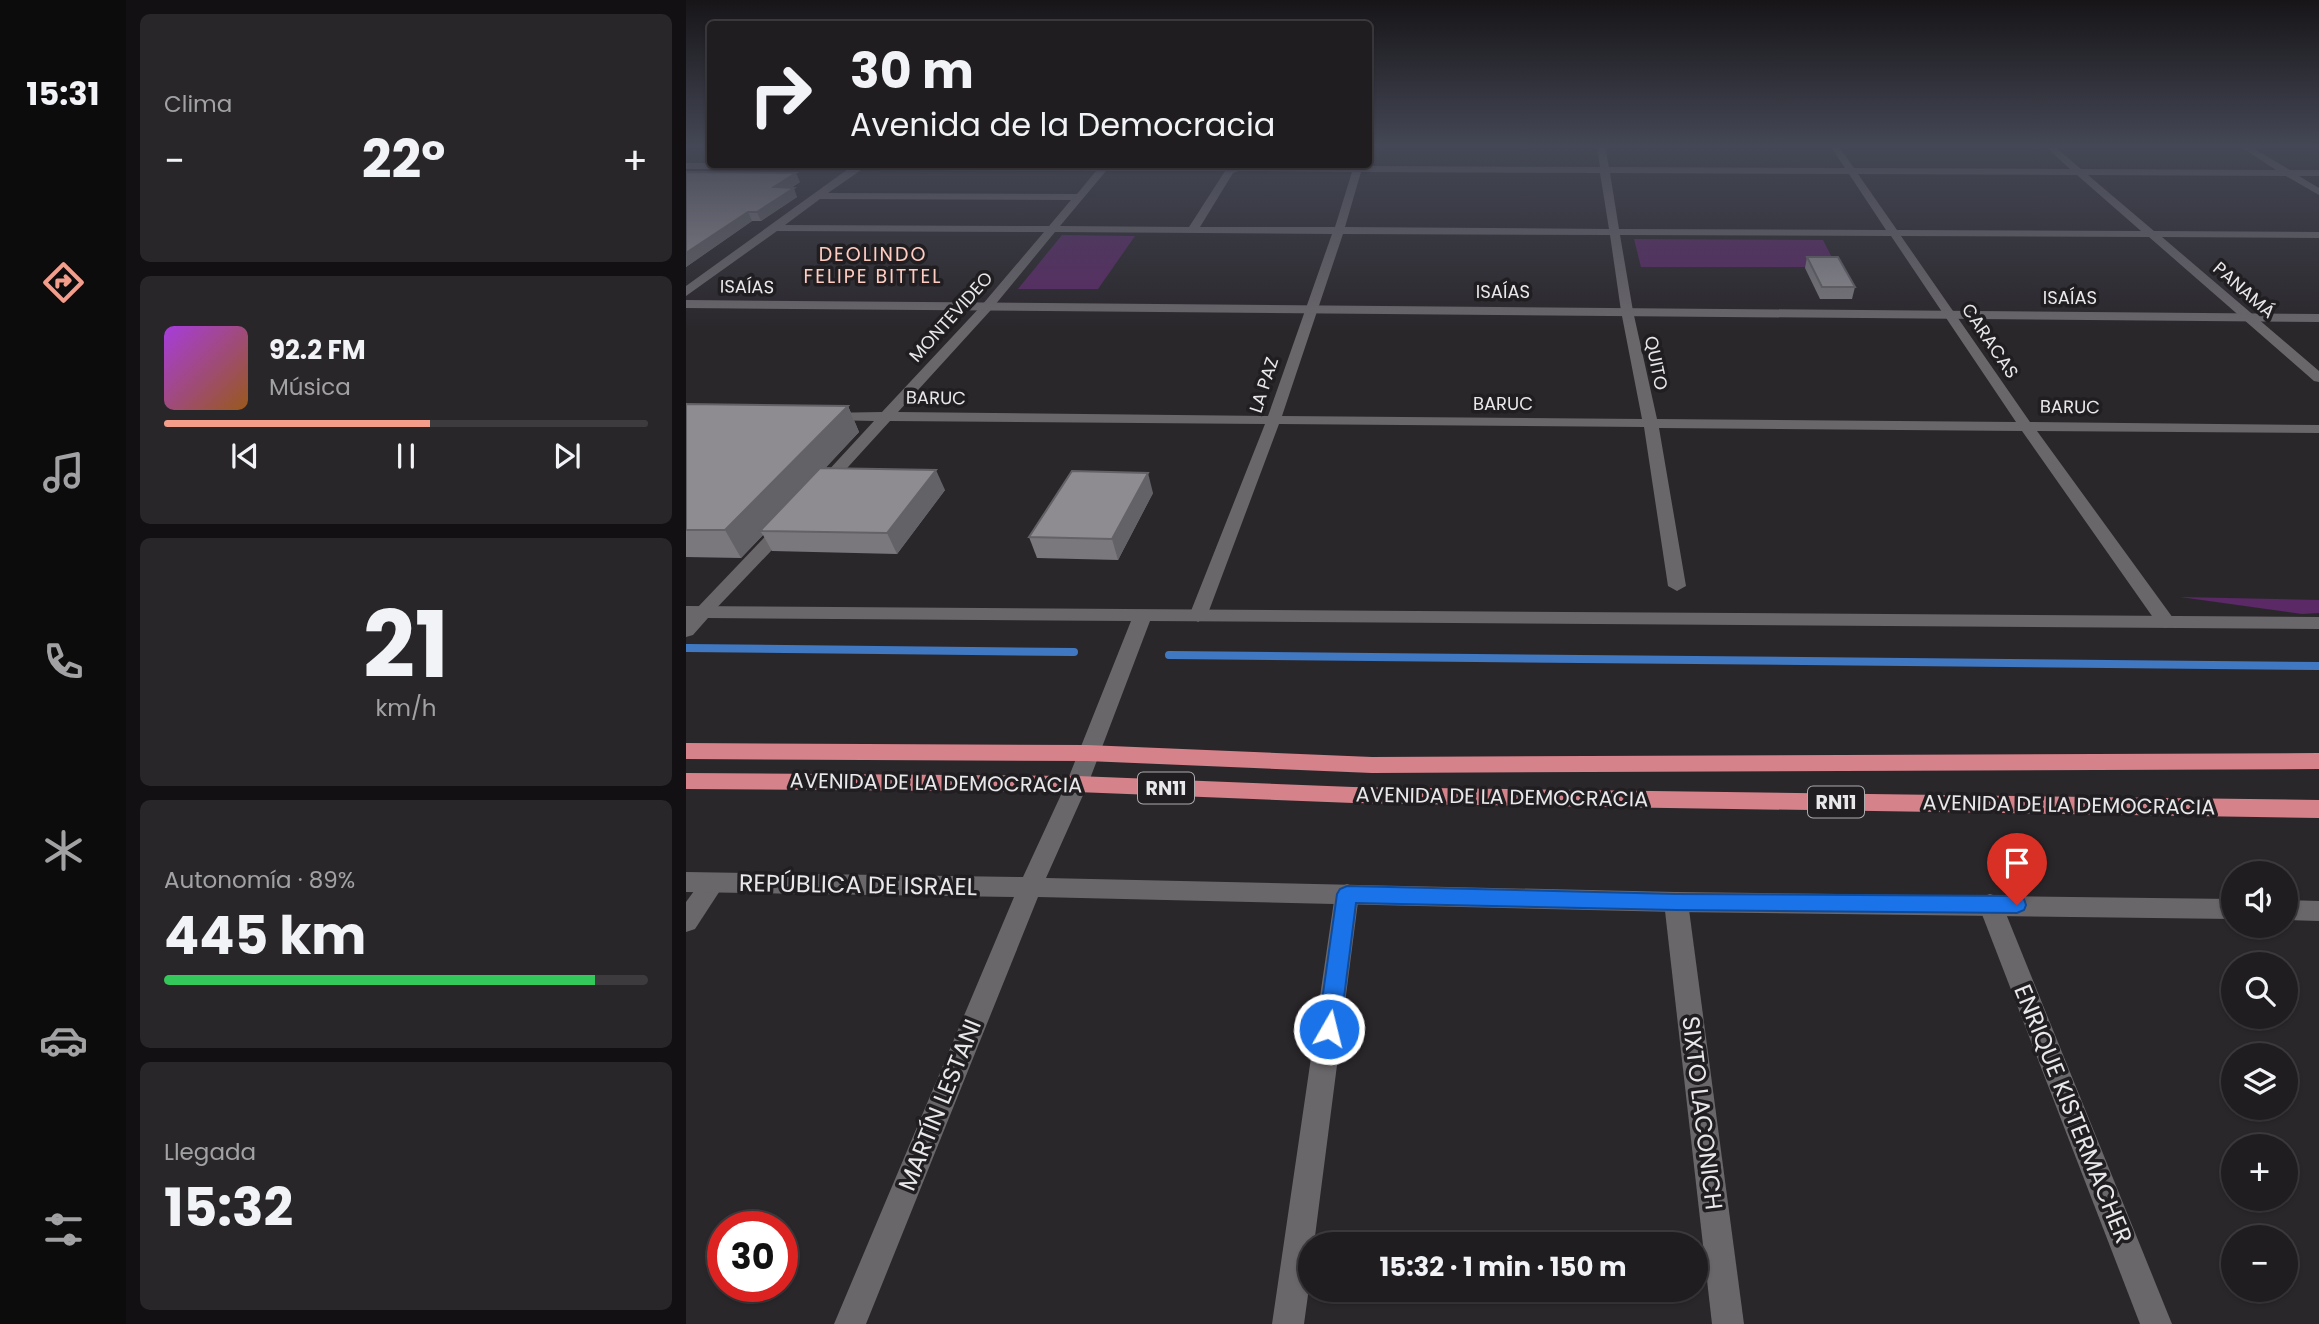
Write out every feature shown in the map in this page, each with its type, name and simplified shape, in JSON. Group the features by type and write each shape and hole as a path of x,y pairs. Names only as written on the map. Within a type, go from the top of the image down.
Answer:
{"highway":[{"name":"AVENIDA DE LA DEMOCRACIA","path":"686,751 1087,753 1372,765 2319,761"},
{"name":"AVENIDA DE LA DEMOCRACIA","path":"686,781 1077,785 1353,795 2319,808"}],"street":[{"path":"686,292 802,209"},
{"name":"MONTEVIDEO","path":"814,496 986,308 1070,209"},
{"path":"1193,229 1206,209"},
{"name":"LA PAZ","path":"1198,616 1273,422 1345,209"},
{"name":"QUITO","path":"1612,209 1627,311 1651,425 1677,586"},
{"name":"CARACAS","path":"1878,209 2025,425 2166,622"},
{"name":"PANAMÁ","path":"2123,209 2319,378"},
{"path":"774,228 2319,235"},
{"name":"ISAÍAS","path":"686,304 2319,318"},
{"name":"BARUC","path":"806,416 2319,429"},
{"path":"686,631 695,612 795,515"},
{"path":"695,612 2319,623"},
{"name":"MARTÍN LESTANI","path":"850,1324 1030,887 1077,785 1087,753 1142,617"},
{"name":"REPÚBLICA DE ISRAEL","path":"686,882 1030,887"},
{"path":"686,922 712,883"},
{"path":"1030,887 1676,902 2221,909"},
{"path":"1288,1324 1347,894"},
{"name":"SIXTO LACONICH","path":"1676,902 1728,1324"},
{"name":"ENRIQUE KISTERMACHER","path":"1990,904 2156,1324"},
{"path":"2298,910 2319,911"}],"shaded area":[{"path":"1062,235 1135,236 1098,289 1018,289"},
{"path":"1634,239 1823,240 1837,267 1641,267"},
{"path":"2180,597 2319,600 2319,613 2302,614"}],"building":[{"path":"686,209 762,209 748,212 686,253"},
{"path":"1807,257 1838,257 1855,287 1822,287"},
{"path":"686,404 848,406 725,530 686,530"},
{"path":"820,468 936,470 887,533 760,531"},
{"path":"1072,471 1148,473 1112,539 1029,537"}],"waterway":[{"path":"687,648 1074,652"},
{"path":"1169,655 2319,666"}],"district":[{"name":"DEOLINDO FELIPE BITTEL","path":"873,265"}],"route":[{"path":"1329,1029 1347,894 1676,902 2017,905"}]}
